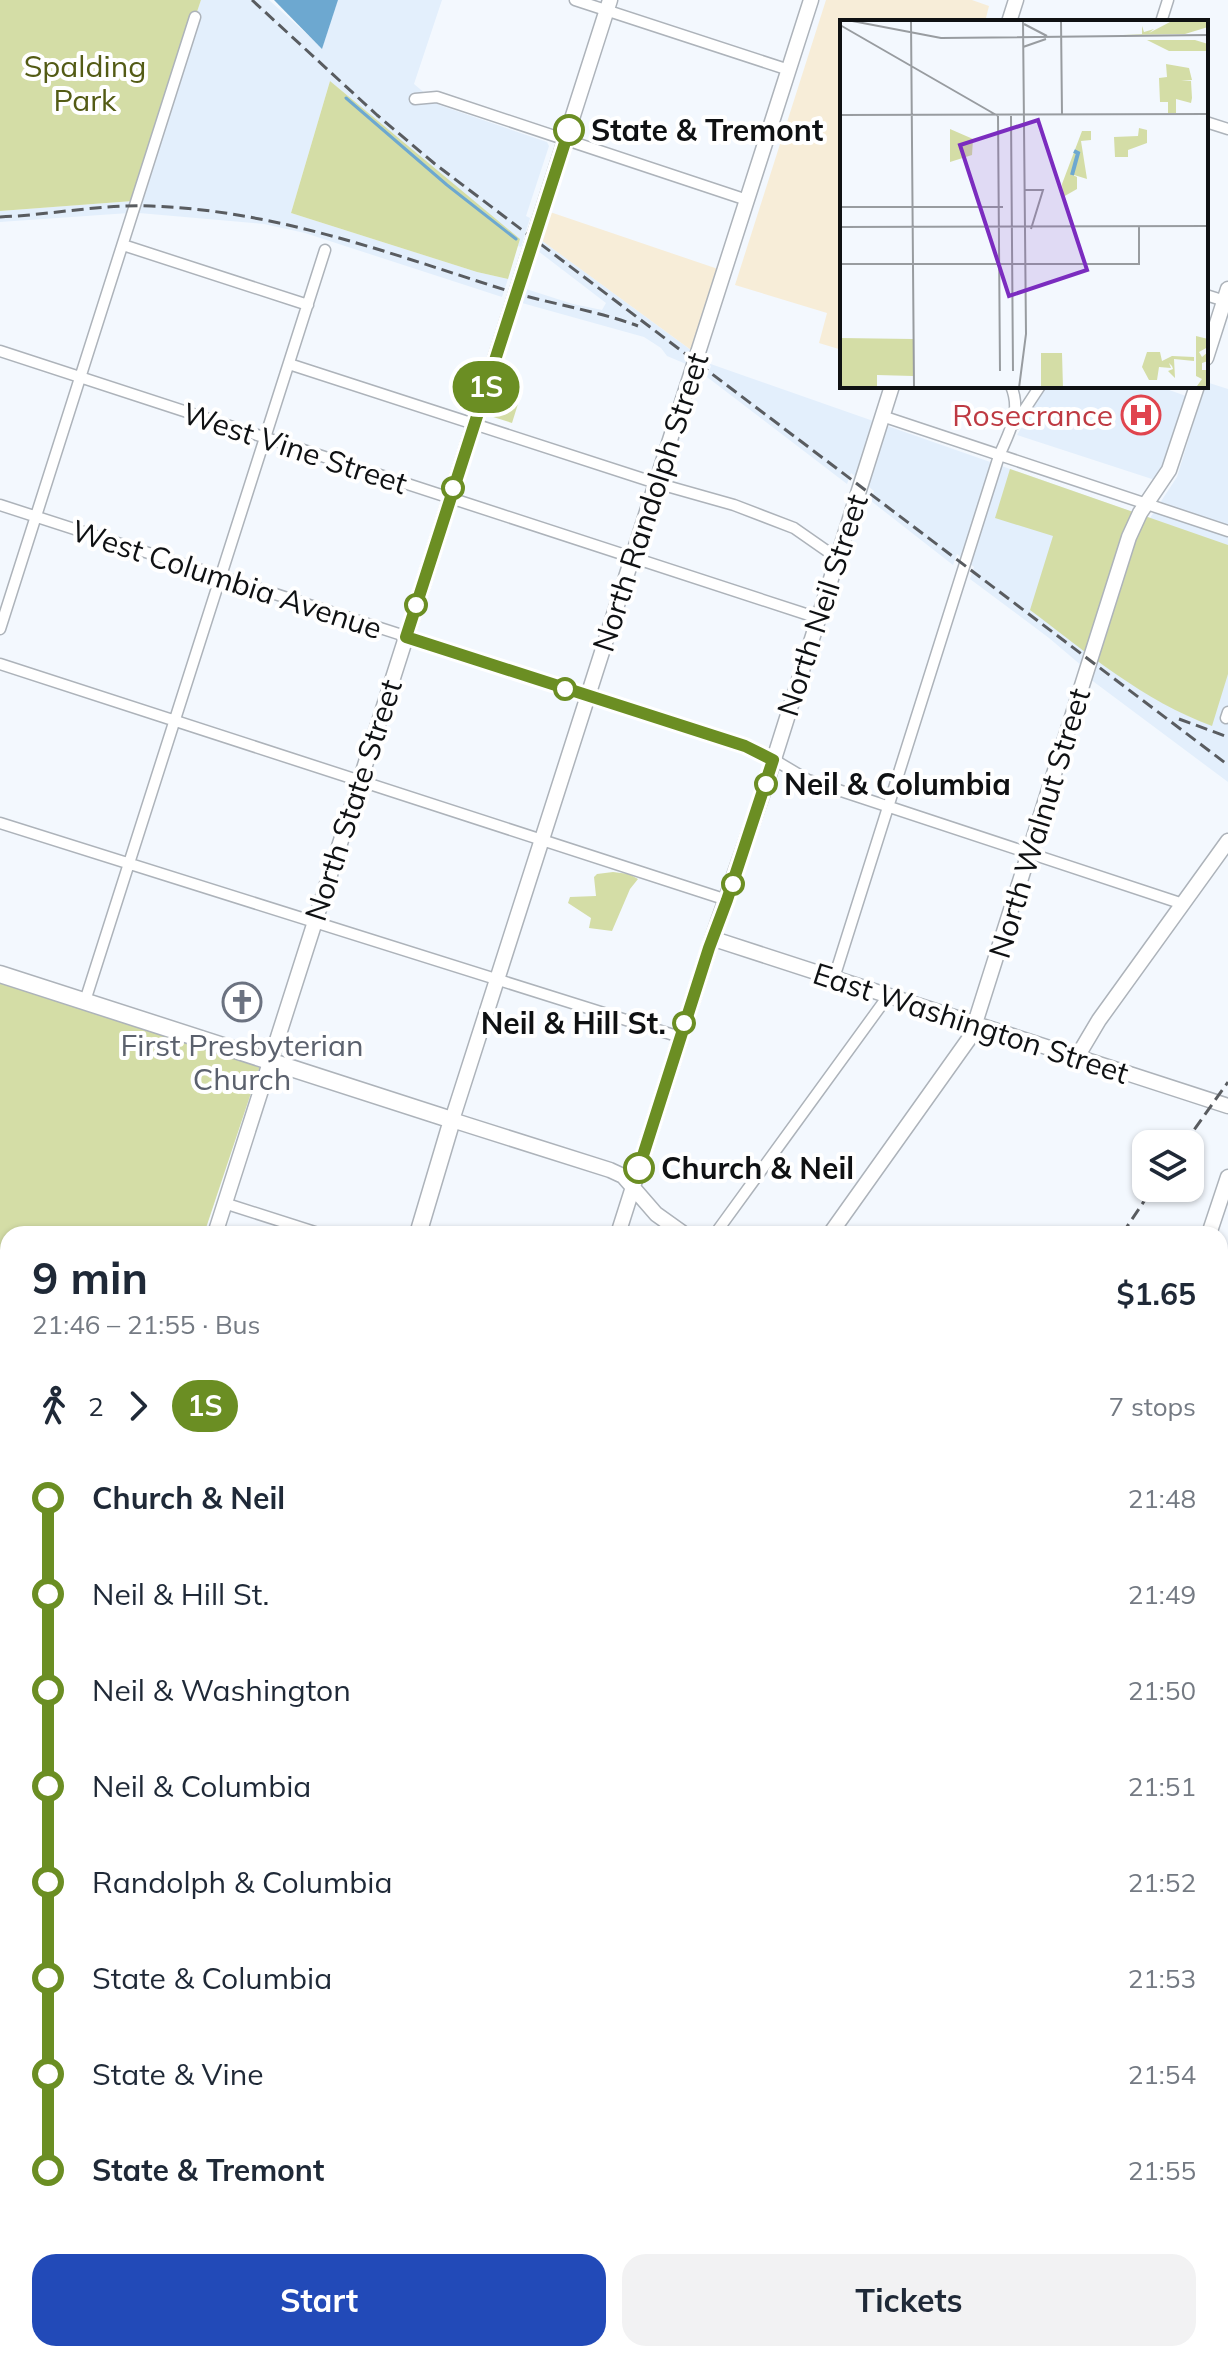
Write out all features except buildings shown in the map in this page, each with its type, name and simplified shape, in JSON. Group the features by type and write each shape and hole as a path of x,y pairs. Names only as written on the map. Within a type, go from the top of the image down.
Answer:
{"main road":[{"name":"North Randolph Street","path":"420,1226 811,0"},
{"path":"1010,20 1016,0"},
{"name":"North State Street","path":"217,1226 608,5"},
{"path":"1208,352 1227,298"},
{"name":"North Neil Street","path":"621,1226 891,388"},
{"name":"North Walnut Street","path":"836,1226 971,1036 1129,537 1169,470 1196,388"},
{"path":"1077,1057 1099,1020 1228,841"},
{"name":"East Washington Street","path":"714,939 1228,1106"},
{"path":"0,974 610,1170 623,1176 656,1214 673,1226"},
{"path":"1223,1211 1228,1177"}],"street":[{"path":"575,0 608,5 789,70"},
{"path":"1162,20 1168,0"},
{"path":"0,629 195,17"},
{"path":"415,99 437,97 747,200"},
{"path":"1208,123 1228,129"},
{"path":"123,245 308,305"},
{"path":"85,1001 325,250"},
{"name":"West Vine Street","path":"0,351 818,618"},
{"path":"289,364 656,483 734,505 794,528 837,558"},
{"path":"1011,388 1016,408 1014,425"},
{"path":"834,978 999,456 1014,425 1039,388"},
{"path":"882,416 1228,531"},
{"name":"West Columbia Avenue","path":"0,505 745,746 808,780 1183,904"},
{"path":"0,664 727,900"},
{"path":"0,823 680,1037"},
{"path":"721,1226 888,996"},
{"path":"224,1203 296,1226"}],"shaded area":[{"path":"201,0 269,0 322,48 338,0 442,0 414,84 439,105 547,142 549,146 526,216 530,218 521,247 518,246 519,239 330,81 291,213 508,279 502,297 305,233 264,224 139,213 176,75"},
{"path":"826,0 972,0 989,6 986,20 840,20 840,349 819,343 827,313 735,285"},
{"path":"133,201 129,213 0,222 0,211"},
{"path":"550,212 718,269 691,350 541,240"},
{"path":"541,240 691,350 686,364 667,356 644,337 522,303 526,289 602,310 606,303 538,251"},
{"path":"705,362 1150,518 1177,477 1204,388 1208,388 1208,383 1228,389 1228,782 1090,679 1082,666 1049,638 970,579 974,567 957,554 953,565 871,501 874,491 851,473 847,484 707,377 711,366"},
{"path":"1045,388 1164,388 1186,396 1164,466 1155,480 1017,435"}],"green space":[{"name":"Spalding Park","path":"0,0 201,0 133,201 0,211"},
{"path":"330,81 520,239 508,279 291,213"},
{"path":"500,384 522,391 512,423 490,416"},
{"path":"1010,469 1228,545 1228,674 1212,726 1140,690 1030,610 1053,536 995,518"},
{"path":"613,872 638,879 630,889 612,931 589,928 591,918 568,903 570,897 596,896 594,877"},
{"path":"0,982 260,1066 207,1226 0,1226"}],"water":[{"path":"274,0 338,0 322,49"}],"waterway":[{"path":"346,98 447,185 516,239"}],"railway":[{"path":"252,0 435,164 1228,765"},
{"path":"0,217 132,206 246,216 336,237 515,293 638,326"},
{"path":"1179,719 1228,737"},
{"path":"1194,1130 1228,1082"},
{"path":"1127,1226 1144,1202"}],"bus line":[{"name":"1S","path":"569,130 406,637 745,746 773,760 639,1168"}],"place":[{"name":"State & Tremont","path":"569,130"},
{"name":"Rosecrance","path":"1141,415"},
{"name":"Neil & Columbia","path":"766,784"},
{"name":"First Presbyterian Church","path":"242,1002"},
{"name":"Neil & Hill St.","path":"684,1023"},
{"name":"Church & Neil","path":"639,1168"}]}
